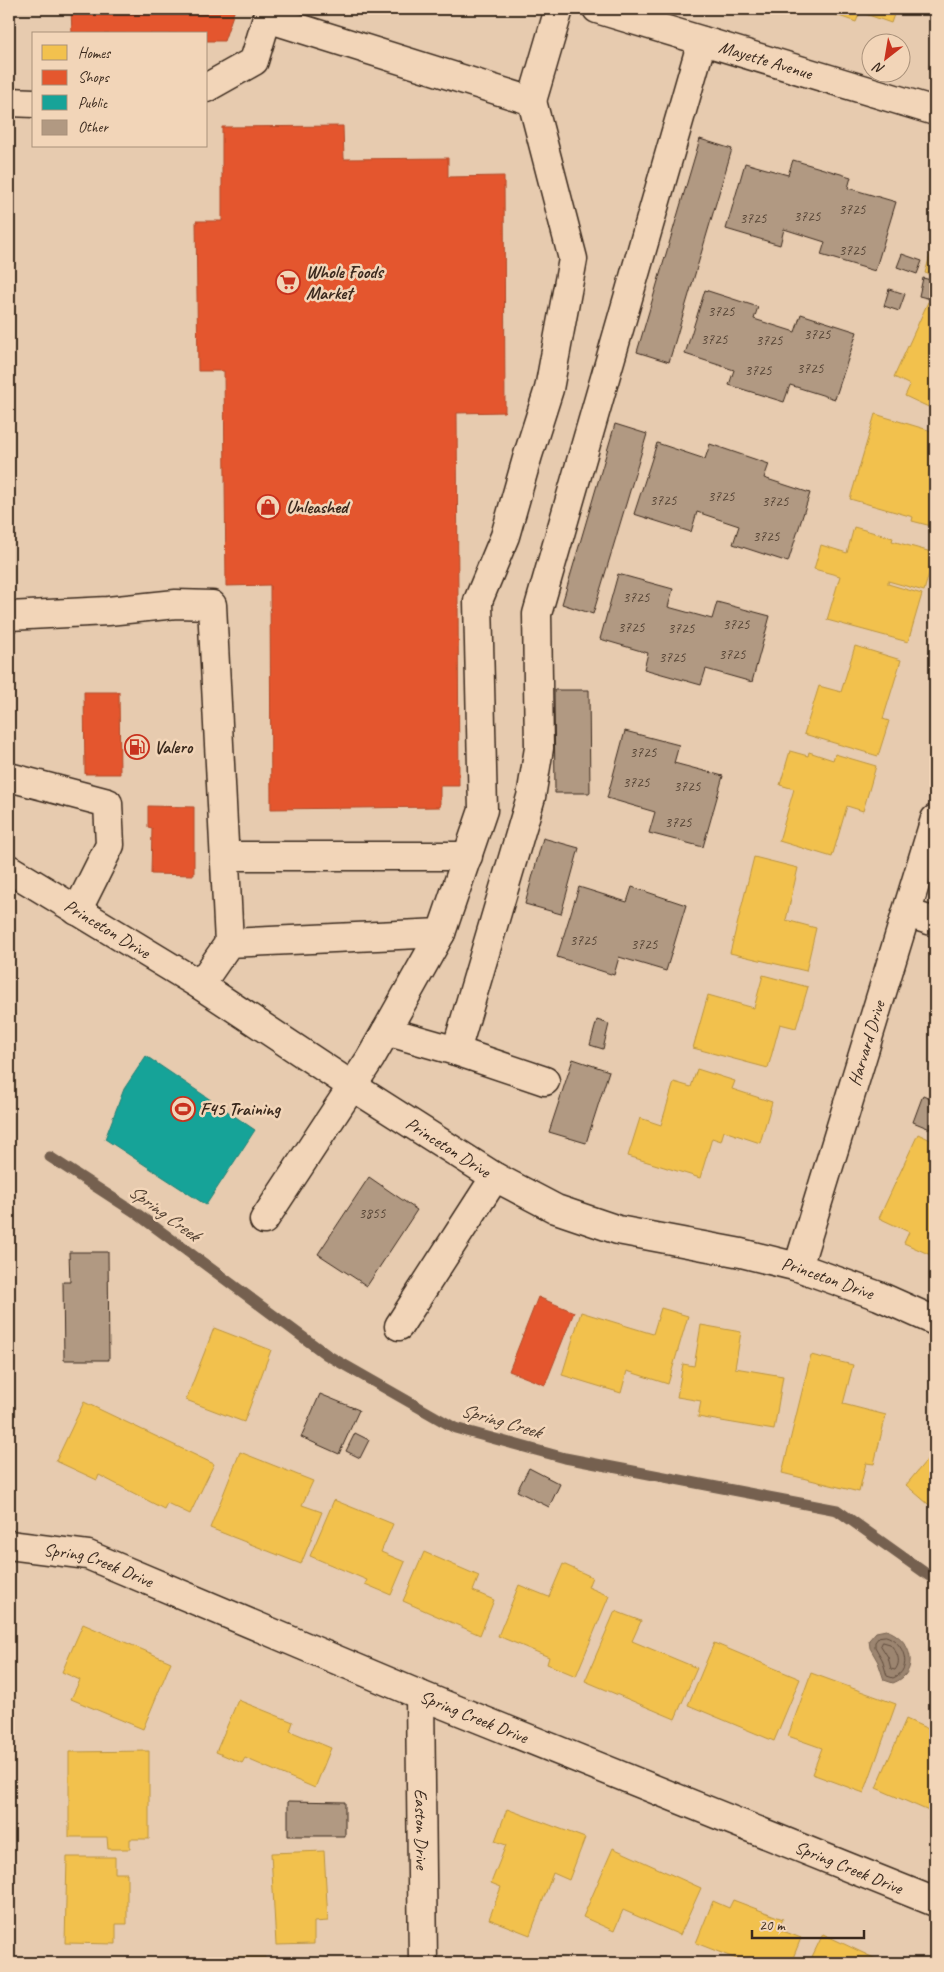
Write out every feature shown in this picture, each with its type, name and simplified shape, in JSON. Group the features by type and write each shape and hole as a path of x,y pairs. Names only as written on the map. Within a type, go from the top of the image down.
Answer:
{"street":[{"path":"264,1220 370,1059 441,933 483,810 478,601 505,536 549,388 573,259 532,101 559,9"},
{"name":"Mayette Avenue","path":"597,9 935,110"},
{"path":"208,87 254,61 268,14 532,101"},
{"path":"456,1051 530,797 539,748 537,614 702,41"},
{"path":"9,102 32,103"},
{"path":"9,616 108,611 176,604 212,605 229,943 200,985"},
{"path":"9,777 108,803 110,845 77,911"},
{"name":"Harvard Drive","path":"798,1267 935,819"},
{"path":"225,856 468,856"},
{"name":"Princeton Drive","path":"9,869 200,985 352,1086 495,1177 556,1209 618,1230 741,1253 798,1267 879,1296 935,1321"},
{"path":"907,913 935,922"},
{"path":"229,943 441,933"},
{"path":"386,1031 456,1051 546,1081"},
{"path":"400,1326 495,1177"},
{"name":"Spring Creek Drive","path":"9,1545 88,1555 420,1695 935,1902"},
{"name":"Easton Drive","path":"420,1695 422,1963"}],"water":[{"path":"886,1630 902,1640 910,1656 907,1672 902,1678 893,1683 884,1680 878,1662 870,1648 869,1640 876,1632"}],"building: Homes":[{"path":"819,9 896,9 891,23 860,12 856,22"},
{"path":"935,238 935,276 925,273"},
{"path":"928,302 935,305 935,410 905,396 910,385 894,377"},
{"path":"875,414 935,432 935,469 932,481 935,482 935,527 912,521 913,517 850,499"},
{"path":"854,527 893,538 892,541 935,553 924,591 888,581 888,584 922,594 908,642 827,620 840,576 814,569 821,545 847,553"},
{"path":"855,646 901,660 883,719 889,721 878,756 804,734 819,686 841,692"},
{"path":"790,751 808,756 809,752 833,760 835,754 876,766 863,811 847,806 832,857 779,841 794,789 780,785"},
{"path":"754,857 798,868 786,920 816,928 806,971 730,953"},
{"path":"763,975 808,987 796,1028 780,1024 768,1068 693,1048 708,995 754,1008"},
{"path":"697,1069 735,1081 732,1089 772,1102 760,1143 724,1131 721,1141 712,1138 700,1178 628,1156 640,1118 661,1125 674,1082 691,1087"},
{"path":"918,1134 935,1142 935,1257 904,1243 909,1232 879,1218"},
{"path":"661,1308 688,1316 668,1384 627,1371 621,1393 562,1375 581,1312 653,1334"},
{"path":"701,1325 741,1332 735,1368 783,1376 774,1430 698,1417 701,1401 677,1397 683,1364 694,1366"},
{"path":"214,1328 271,1350 244,1422 186,1400"},
{"path":"811,1355 853,1365 843,1404 886,1415 874,1464 866,1463 859,1492 782,1473"},
{"path":"84,1402 214,1464 190,1514 167,1503 164,1509 99,1475 97,1480 56,1461"},
{"path":"935,1450 935,1510 906,1485"},
{"path":"240,1452 313,1481 302,1505 322,1512 301,1564 210,1528"},
{"path":"334,1500 393,1524 381,1552 405,1562 391,1595 365,1584 367,1580 310,1556"},
{"path":"424,1552 479,1576 473,1591 494,1600 480,1635 403,1601"},
{"path":"563,1564 592,1577 588,1587 609,1596 576,1676 547,1664 549,1657 498,1636 519,1585 549,1597"},
{"path":"615,1611 641,1621 632,1641 697,1668 675,1719 585,1681"},
{"path":"83,1624 171,1662 143,1729 71,1699 80,1680 62,1672"},
{"path":"714,1643 800,1679 774,1741 688,1705"},
{"path":"811,1673 896,1704 864,1793 812,1774 822,1748 788,1736"},
{"path":"238,1700 293,1722 290,1731 331,1748 315,1788 245,1758 242,1763 216,1752"},
{"path":"906,1719 935,1732 935,1822 928,1819 931,1812 876,1788"},
{"path":"149,1751 149,1839 130,1839 130,1849 108,1849 107,1837 69,1837 69,1752"},
{"path":"507,1809 585,1838 569,1880 553,1873 530,1935 489,1919 501,1887 491,1883 506,1845 495,1841"},
{"path":"613,1848 701,1888 680,1935 623,1910 614,1931 583,1917"},
{"path":"324,1851 328,1921 314,1922 314,1944 276,1945 271,1853"},
{"path":"67,1857 115,1857 115,1873 127,1873 127,1924 116,1924 116,1944 65,1943"},
{"path":"733,1900 783,1919 778,1929 801,1938 791,1963 747,1963 696,1943 713,1901 729,1908"},
{"path":"823,1934 878,1960 876,1963 809,1963"},
{"path":"226,1957 265,1957 265,1963 226,1963"}],"building: Shops":[{"path":"71,9 235,9 224,41 208,41 208,32 72,32"},
{"path":"343,126 344,159 448,158 448,177 504,176 505,412 457,413 459,786 440,786 440,807 271,809 270,585 226,586 224,371 198,371 196,221 222,221 222,127"},
{"path":"84,692 119,692 120,774 85,774"},
{"path":"148,806 194,807 194,875 151,874 152,828 148,827"},
{"path":"538,1297 574,1312 545,1385 509,1371"}],"building: Public":[{"path":"146,1056 255,1130 206,1205 105,1139 124,1089"}],"building: Other":[{"path":"700,139 732,149 669,362 637,352"},
{"path":"793,160 851,177 848,188 896,202 875,271 821,255 825,242 784,229 780,245 726,229 745,163 788,175"},
{"path":"902,254 922,261 917,274 897,267"},
{"path":"923,278 935,281 935,300 919,296"},
{"path":"889,289 905,294 899,311 884,306"},
{"path":"705,290 758,307 754,319 795,332 801,314 857,332 835,399 790,385 784,402 729,385 734,370 685,354"},
{"path":"615,424 647,434 593,614 562,604"},
{"path":"657,443 705,459 710,444 769,464 764,478 810,493 788,562 733,544 739,526 697,512 691,532 634,514"},
{"path":"618,574 673,589 668,607 712,619 717,602 770,616 752,682 706,669 701,685 644,669 648,653 600,639"},
{"path":"554,690 589,690 590,793 555,793"},
{"path":"625,731 679,745 674,763 723,776 703,847 649,833 655,812 607,798"},
{"path":"543,838 579,848 561,914 525,904"},
{"path":"579,887 627,902 632,887 686,905 666,971 619,957 614,975 557,957"},
{"path":"597,1020 609,1024 603,1049 590,1045"},
{"path":"573,1059 609,1071 586,1143 549,1132"},
{"path":"923,1095 935,1100 935,1131 913,1122"},
{"path":"369,1177 417,1210 367,1286 318,1254"},
{"path":"69,1252 108,1252 109,1360 64,1360 63,1282 70,1282"},
{"path":"320,1394 359,1410 339,1454 301,1437"},
{"path":"355,1433 369,1440 360,1458 346,1451"},
{"path":"529,1468 560,1484 549,1507 517,1491"},
{"path":"288,1801 345,1802 345,1836 288,1836"}],"waterway":[{"name":"Spring Creek","path":"50,1157 136,1213 327,1355 455,1428 565,1458 837,1510 935,1580"}],"place":[{"name":"Whole Foods Market","path":"288,282"},
{"name":"Unleashed","path":"268,507"},
{"name":"Valero","path":"137,747"},
{"name":"F45 Training","path":"183,1109"}]}
